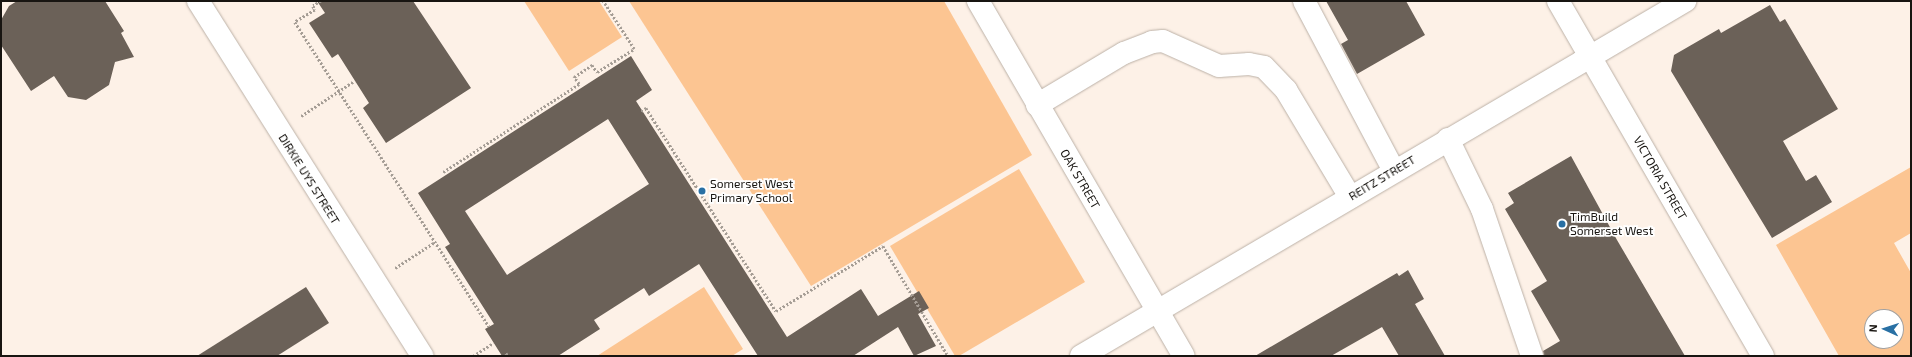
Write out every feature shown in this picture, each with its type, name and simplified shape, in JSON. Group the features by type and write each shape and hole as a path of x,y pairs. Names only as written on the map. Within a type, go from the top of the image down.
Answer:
{"street":[{"name":"DIRKIE UYS STREET","path":"198,1 422,356"},
{"name":"OAK STREET","path":"978,1 1184,356"},
{"path":"1304,1 1394,171"},
{"name":"VICTORIA STREET","path":"1558,1 1763,356"},
{"name":"REITZ STREET","path":"1081,356 1448,138 1685,1"},
{"path":"1037,105 1124,53 1152,42 1163,41 1219,66 1249,64 1264,67 1286,90 1350,197"},
{"path":"1448,138 1482,208 1532,356"}],"path":[{"path":"321,1 313,6 315,10 295,22 489,326"},
{"path":"443,172 579,84 574,77 592,65 597,72 634,49 603,1"},
{"path":"307,112 354,81"},
{"path":"641,111 646,108 776,311 883,246 948,356"},
{"path":"410,258 435,242"},
{"path":"472,356 493,343"}],"shaded area":[{"path":"524,1 599,1 622,37 569,71"},
{"path":"629,1 944,1 1032,155 811,286"},
{"path":"1911,167 1911,233 1894,243 1911,273 1911,356 1839,356 1776,245"},
{"path":"1019,169 1085,282 959,356 955,356 890,246"},
{"path":"704,287 743,349 732,356 597,356"}],"building":[{"path":"17,1 105,1 124,31 121,33 134,57 115,62 109,85 86,100 68,97 54,76 31,91 1,45 1,20 9,6"},
{"path":"317,1 413,1 471,88 386,143 363,108 369,103 338,54 332,58 309,23 325,13"},
{"path":"1326,1 1406,1 1425,35 1357,74 1341,44 1348,40"},
{"path":"1770,5 1780,22 1785,19 1838,109 1783,141 1806,181 1816,175 1832,202 1772,238 1671,71 1674,55 1719,29 1721,33"},
{"path":"631,56 652,90 636,101 787,337 861,289 878,316 919,291 929,308 918,314 936,346 914,356 898,327 853,356 758,356 699,264 649,296 644,288 594,320 600,329 558,356 502,356 485,329 494,324 445,247 450,244 418,193","holes":["608,119 649,184 507,275 465,211"]},
{"path":"1571,156 1617,240 1685,356 1544,356 1543,351 1560,341 1531,291 1547,281 1505,209 1514,203 1508,193"},
{"path":"1408,270 1424,299 1415,304 1445,356 1399,356 1382,327 1331,356 1255,356 1397,273 1399,276"},
{"path":"306,287 329,323 277,356 197,356"}],"place":[{"name":"Somerset West Primary School","path":"702,191"},
{"name":"TimBuild Somerset West","path":"1562,224"}]}
